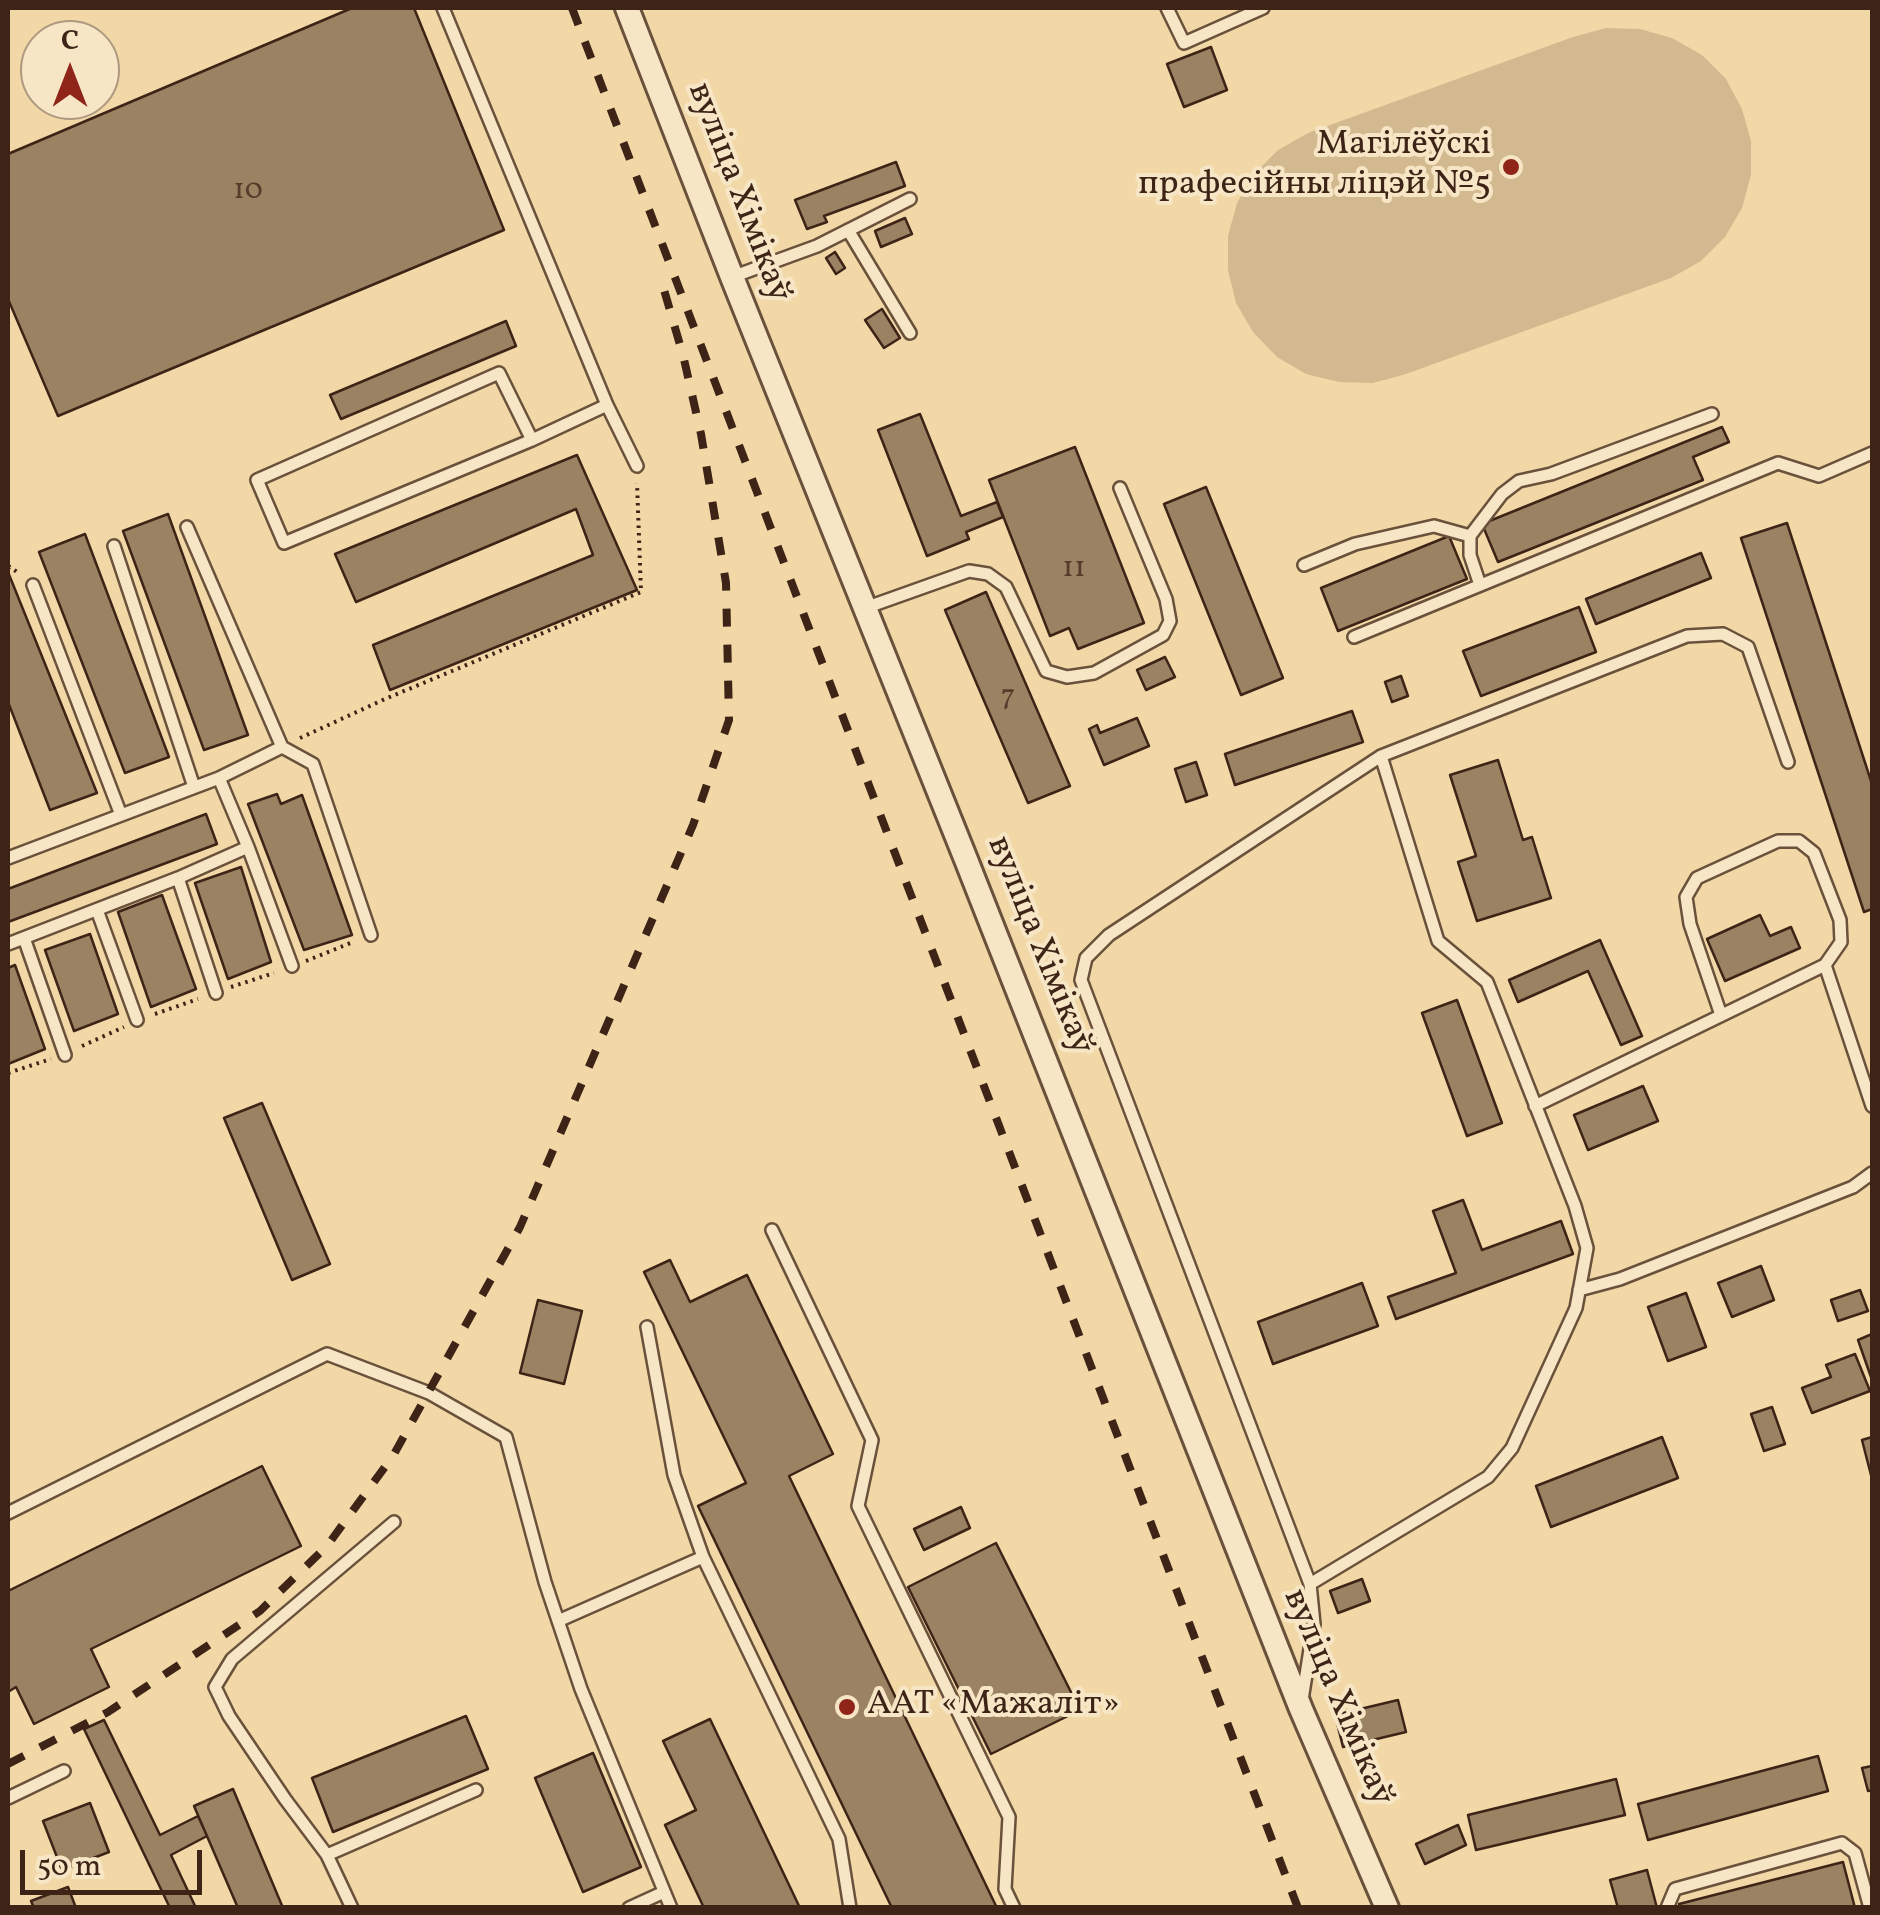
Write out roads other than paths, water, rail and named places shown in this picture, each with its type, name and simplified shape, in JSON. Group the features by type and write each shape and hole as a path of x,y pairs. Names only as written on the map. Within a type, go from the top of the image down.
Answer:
{"street":[{"name":"вуліца Хімікаў","path":"627,8 1300,1709 1387,1908"}],"lane":[{"path":"443,8 606,405 636,466"},
{"path":"1167,8 1184,44 1264,8"},
{"path":"732,277 817,246 910,199"},
{"path":"848,230 910,334"},
{"path":"532,440 499,373 256,480 284,543 532,440 606,405"},
{"path":"1480,586 1470,556 1470,536 1502,494 1519,481 1551,474 1712,414"},
{"path":"1354,637 1778,463 1818,476 1872,452"},
{"path":"865,608 969,571 988,574 1006,587 1046,670 1068,677 1094,672 1163,635 1170,621 1166,599 1120,488"},
{"path":"1304,565 1355,544 1434,526 1470,536"},
{"path":"187,527 282,747 313,764 371,935"},
{"path":"114,546 194,787"},
{"path":"33,585 121,815"},
{"path":"1300,1709 1314,1624 1310,1584 1080,980 1086,958 1109,935 1381,756 1687,636 1723,634 1748,648 1788,762"},
{"path":"8,858 220,778 282,747"},
{"path":"1310,1584 1488,1477 1512,1448 1576,1308 1587,1248 1575,1206 1487,982 1438,941 1381,756"},
{"path":"220,778 292,966"},
{"path":"1535,1106 1824,965 1840,942 1840,920 1814,853 1800,841 1778,842 1697,878 1686,898 1690,924 1721,1015"},
{"path":"8,944 248,847"},
{"path":"178,878 216,992"},
{"path":"97,910 137,1020"},
{"path":"24,938 65,1054"},
{"path":"1824,965 1872,1106"},
{"path":"1579,1290 1620,1279 1853,1188 1872,1173"},
{"path":"772,1230 872,1440 858,1506 1009,1818 1005,1890 1014,1908"},
{"path":"646,1327 674,1475 703,1557 839,1839 850,1908"},
{"path":"8,1514 327,1354 428,1393 506,1438 545,1582 581,1690 670,1908"},
{"path":"352,1908 327,1856 229,1716 216,1687 232,1660 394,1522"},
{"path":"558,1621 703,1557"},
{"path":"8,1798 64,1771"},
{"path":"327,1856 476,1790"},
{"path":"1667,1908 1676,1889 1842,1843 1855,1854 1870,1908"},
{"path":"629,1908 664,1892"}],"railway":[{"path":"572,8 1298,1908"},
{"path":"8,1764 108,1712 260,1611 327,1546 393,1456 520,1227 693,825 729,720 726,583 701,434 662,283"}],"place":[{"name":"Магілёўскі прафесійны ліцэй №5","path":"1511,167"},
{"name":"ААТ «Мажаліт»","path":"847,1707"}]}
